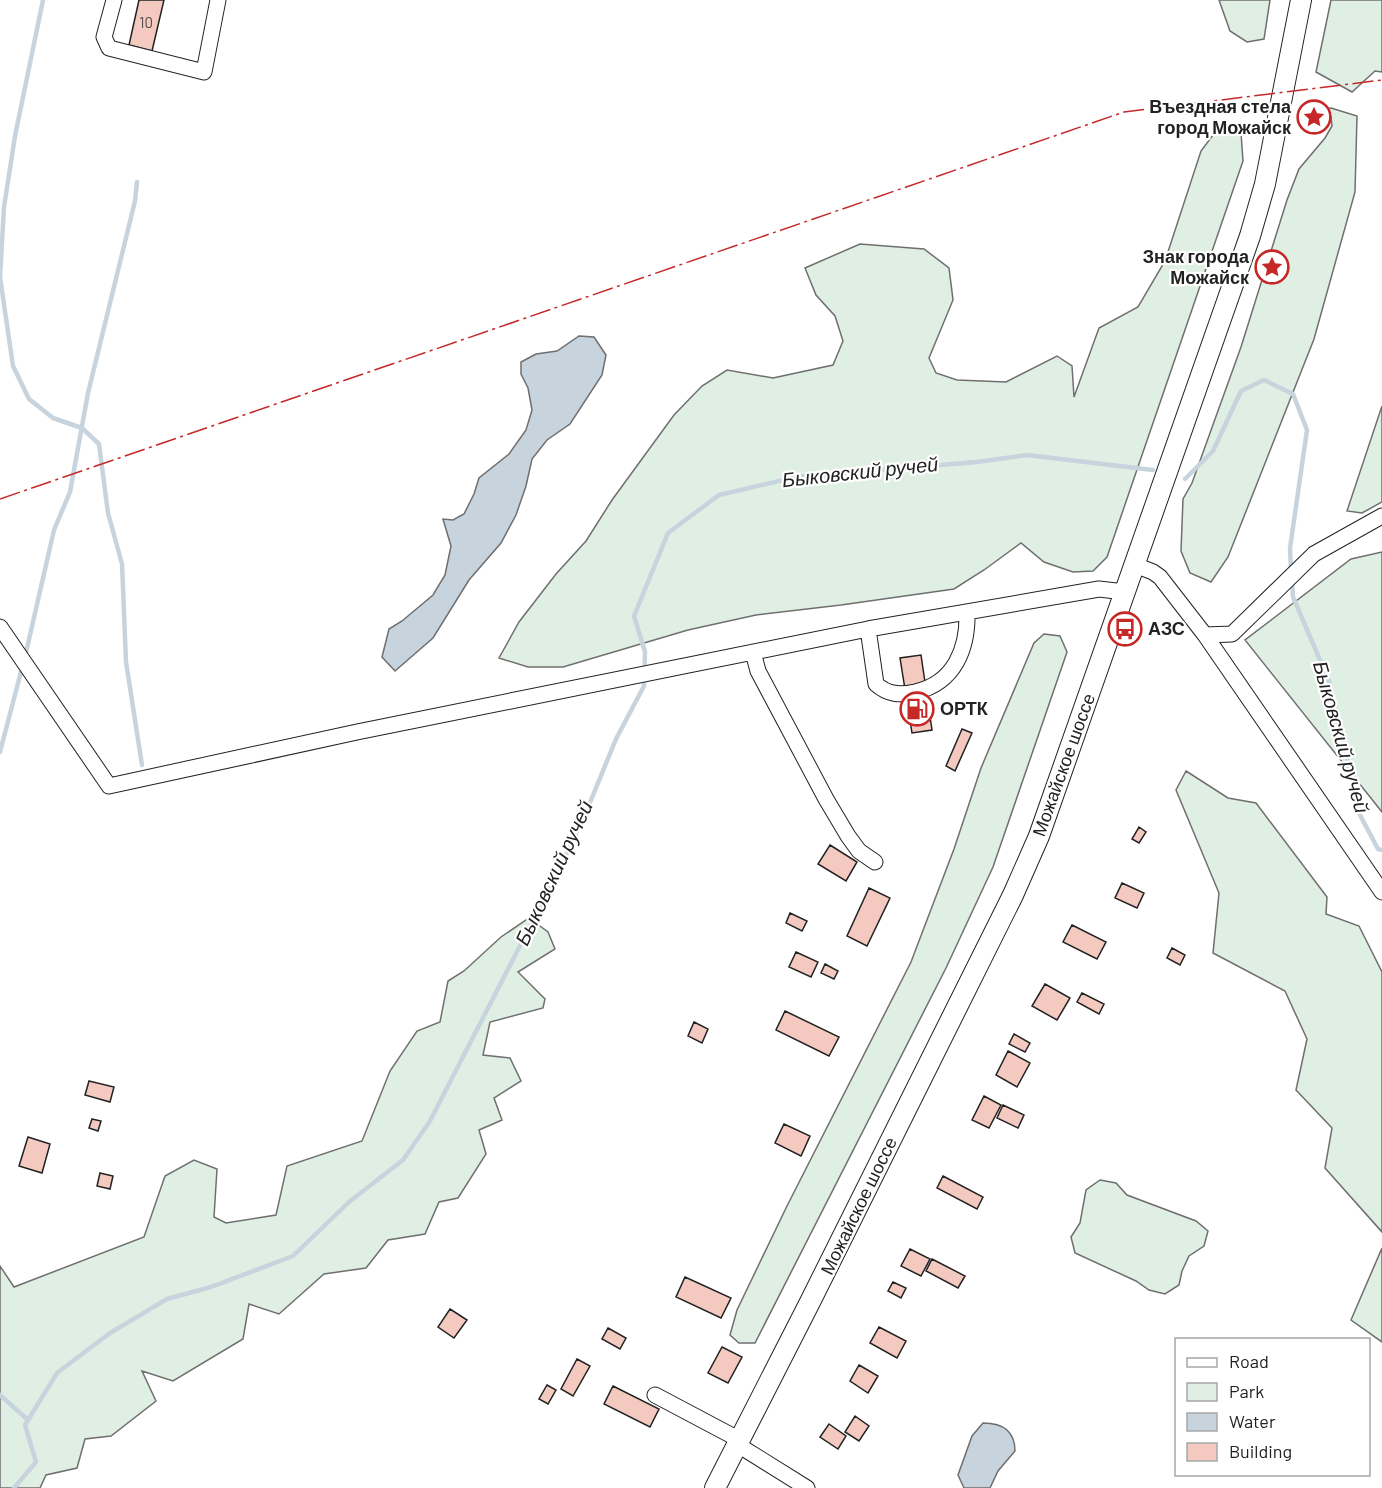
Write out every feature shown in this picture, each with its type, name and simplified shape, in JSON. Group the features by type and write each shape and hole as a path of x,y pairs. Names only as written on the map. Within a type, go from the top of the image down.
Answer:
{"main road":[{"name":"Можайское шоссе","path":"715,1488 1026,867 1039,836 1250,236 1268,168 1301,0"}],"street":[{"path":"114,0 104,37 109,48 204,72 218,0"},
{"path":"1205,635 1232,634 1314,554 1382,516"},
{"path":"1135,565 1160,577 1205,635 1382,892"},
{"path":"0,627 109,786 357,732 868,629 1099,589 1125,592"},
{"path":"868,629 876,684 884,692 906,694 935,685 954,668 968,630 967,612"},
{"path":"753,652 758,671 826,799 859,851 875,862"},
{"path":"655,1395 739,1442 807,1488"}],"green space":[{"path":"1219,0 1270,0 1264,39 1247,42 1230,31"},
{"path":"1331,0 1382,0 1382,72 1375,71 1352,92 1316,72"},
{"path":"1331,108 1357,116 1355,192 1314,339 1228,557 1211,582 1190,573 1181,551 1183,499 1192,483 1241,347 1287,200 1299,169 1332,126 1331,117 1320,110"},
{"path":"1222,123 1241,133 1243,161 1107,557 1093,571 1073,572 1044,562 1021,543 954,589 756,615 688,630 563,667 528,667 499,658 519,622 556,574 586,541 612,500 674,415 702,386 727,370 773,378 833,365 843,341 835,316 816,295 805,268 860,244 924,249 949,268 953,300 929,358 936,373 957,380 1006,382 1057,356 1072,366 1074,397 1099,328 1138,307 1165,261 1201,151"},
{"path":"1382,406 1382,502 1362,513 1347,511"},
{"path":"1382,552 1382,812 1245,640 1351,559"},
{"path":"1044,634 1060,636 1067,652 993,867 946,968 755,1343 739,1343 730,1335 737,1310 911,962 954,849 981,768 1034,643"},
{"path":"1186,771 1228,798 1256,803 1327,897 1326,914 1359,926 1382,972 1382,1232 1325,1168 1332,1128 1296,1090 1307,1039 1285,991 1213,953 1219,893 1176,790"},
{"path":"529,918 548,932 555,949 518,972 545,999 543,1008 490,1022 483,1055 510,1058 521,1081 494,1098 502,1120 479,1130 486,1154 458,1198 439,1202 425,1234 388,1240 366,1268 324,1274 279,1314 249,1304 243,1339 173,1381 142,1371 156,1401 111,1436 85,1439 77,1468 46,1475 40,1488 0,1488 0,1266 14,1287 144,1237 165,1176 194,1160 217,1169 214,1217 226,1223 276,1215 287,1166 362,1141 390,1071 417,1031 440,1022 448,981 464,971 501,937"},
{"path":"1100,1180 1116,1183 1127,1195 1196,1221 1208,1231 1204,1246 1189,1256 1179,1285 1165,1294 1149,1290 1136,1281 1075,1253 1071,1237 1080,1223 1086,1190"},
{"path":"1382,1248 1382,1342 1351,1320"}],"water":[{"path":"579,336 594,337 606,355 602,375 570,424 547,440 532,459 516,515 501,543 469,580 433,638 395,671 382,657 389,629 433,595 445,575 451,546 443,519 453,520 464,514 479,478 509,454 526,430 532,410 528,388 521,374 521,362 536,354 557,351"},
{"path":"983,1423 1006,1429 1013,1438 1015,1451 998,1471 990,1488 964,1488 958,1475 972,1436"}],"building":[{"path":"139,0 164,0 152,51 129,45"},
{"path":"921,655 932,730 912,733 900,658"},
{"path":"962,729 972,733 955,771 946,766"},
{"path":"1139,827 1146,832 1139,843 1132,839"},
{"path":"830,845 857,862 846,881 818,864"},
{"path":"1122,883 1144,893 1137,908 1115,898"},
{"path":"869,888 890,898 867,946 847,936"},
{"path":"790,913 807,921 802,931 786,923"},
{"path":"1072,925 1106,942 1097,959 1063,942"},
{"path":"1172,948 1185,955 1180,965 1167,958"},
{"path":"796,952 818,962 811,977 789,967"},
{"path":"825,964 838,971 834,979 821,973"},
{"path":"1045,984 1070,998 1057,1020 1032,1006"},
{"path":"1082,993 1104,1004 1099,1014 1077,1002"},
{"path":"785,1011 839,1037 829,1056 776,1030"},
{"path":"694,1022 708,1029 702,1043 688,1036"},
{"path":"1014,1034 1030,1043 1025,1052 1009,1044"},
{"path":"1008,1051 1030,1063 1017,1087 996,1075"},
{"path":"89,1081 114,1087 110,1102 85,1095"},
{"path":"984,1096 1001,1105 989,1128 972,1120"},
{"path":"1003,1105 1024,1115 1018,1128 997,1118"},
{"path":"92,1119 101,1121 98,1131 89,1128"},
{"path":"784,1124 810,1136 801,1156 775,1143"},
{"path":"28,1137 50,1144 42,1173 19,1166"},
{"path":"100,1173 113,1176 110,1189 97,1186"},
{"path":"943,1176 983,1197 977,1209 937,1188"},
{"path":"910,1249 930,1259 921,1276 901,1266"},
{"path":"932,1259 965,1276 958,1288 926,1271"},
{"path":"685,1277 731,1298 721,1318 676,1297"},
{"path":"893,1282 906,1288 901,1298 888,1291"},
{"path":"450,1309 467,1320 454,1338 438,1327"},
{"path":"879,1327 906,1341 897,1358 870,1343"},
{"path":"608,1328 626,1338 620,1349 602,1339"},
{"path":"722,1347 742,1357 728,1383 708,1373"},
{"path":"577,1359 590,1366 573,1396 561,1389"},
{"path":"859,1365 878,1376 868,1393 850,1381"},
{"path":"547,1385 556,1390 548,1404 539,1399"},
{"path":"613,1386 659,1409 650,1427 604,1404"},
{"path":"855,1416 869,1426 859,1441 845,1432"},
{"path":"829,1424 846,1436 838,1449 820,1437"}],"waterway":[{"path":"43,0 15,136 4,207 0,277 13,366 29,399 53,418 82,428 99,444 108,513 122,564 126,662 142,765"},
{"path":"25,657 54,530 70,492 88,393 135,201 137,182"},
{"name":"Быковский ручей","path":"1185,479 1213,451 1241,391 1264,380 1293,394 1307,430 1290,548 1291,572"},
{"name":"Быковский ручей","path":"14,1488 36,1462 25,1425 57,1373 110,1333 167,1299 211,1287 293,1256 349,1202 403,1160 430,1121 561,866 616,739 644,686 645,652 634,616 668,533 719,495 796,477 977,462 1027,455 1153,470"},
{"name":"Быковский ручей","path":"1292,580 1293,597 1329,681 1360,815 1378,849 1382,850"},
{"path":"0,752 22,668"},
{"path":"0,1395 28,1420"}],"power":[{"path":"0,499 1124,112 1382,80"}],"place":[{"name":"Въездная стела город Можайск","path":"1314,117"},
{"name":"Знак города Можайск","path":"1272,267"},
{"name":"АЗС","path":"1125,629"},
{"name":"ОРТК","path":"917,709"}]}
